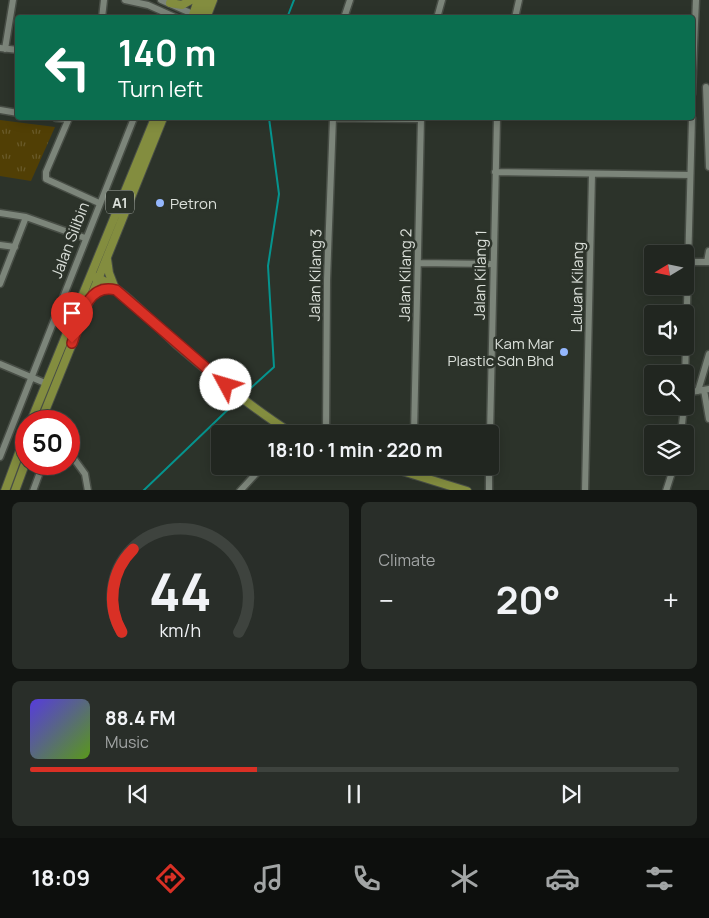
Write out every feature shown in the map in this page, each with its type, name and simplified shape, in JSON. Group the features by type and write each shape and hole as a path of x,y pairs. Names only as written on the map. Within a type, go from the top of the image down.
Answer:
{"main road":[{"path":"170,3 182,4 192,0"},
{"path":"195,15 198,0"},
{"path":"196,15 206,0"},
{"path":"207,15 213,0"},
{"name":"Jalan Silibin","path":"35,410 154,120"},
{"name":"A1","path":"45,410 161,120"},
{"path":"107,256 109,273 116,290"},
{"path":"85,286 92,278 99,278 116,290 226,385 280,425"},
{"path":"90,296 102,289 116,290"},
{"path":"42,410 49,393 45,383 52,382 60,373"},
{"path":"5,490 15,465"},
{"path":"16,490 21,475"},
{"path":"413,475 467,490"}],"street":[{"path":"13,0 2,48 15,50"},
{"path":"102,15 104,0"},
{"path":"125,0 148,5 171,15"},
{"path":"161,0 179,7 192,15"},
{"path":"345,15 350,0"},
{"path":"437,15 442,0"},
{"path":"516,15 520,0"},
{"path":"695,29 696,0"},
{"path":"177,15 179,7"},
{"path":"707,87 709,167"},
{"path":"0,110 15,112"},
{"path":"68,120 45,176 47,182 98,204"},
{"name":"Jalan Silibin","path":"0,457 98,204 133,120"},
{"name":"Jalan Kilang 3","path":"326,425 327,280 333,120"},
{"name":"Jalan Kilang 2","path":"414,425 421,120"},
{"name":"Jalan Kilang 1","path":"490,425 492,264 497,120"},
{"path":"688,245 692,120"},
{"path":"495,172 690,175"},
{"name":"Laluan Kilang","path":"585,490 592,174"},
{"path":"0,213 26,217 85,238"},
{"path":"0,284 26,217"},
{"path":"0,245 15,246"},
{"path":"694,262 708,262 709,251"},
{"path":"418,263 492,264"},
{"path":"685,365 686,295"},
{"path":"709,354 704,390 709,418"},
{"path":"0,364 45,383"},
{"path":"80,467 85,474 88,490"},
{"path":"33,490 39,475"},
{"path":"240,490 254,475"},
{"path":"489,475 489,490"},
{"path":"666,490 671,475"}],"green space":[{"path":"0,120 55,127 31,181 0,176"}],"waterway":[{"path":"288,15 294,0"},
{"path":"242,396 274,367 268,266 279,194 269,120"},
{"path":"144,490 239,399"}],"place":[{"name":"Petron","path":"160,203"},
{"name":"Kam Mar Plastic Sdn Bhd","path":"564,352"}],"route":[{"path":"72,343 90,296 102,289 116,290 226,385"}]}
